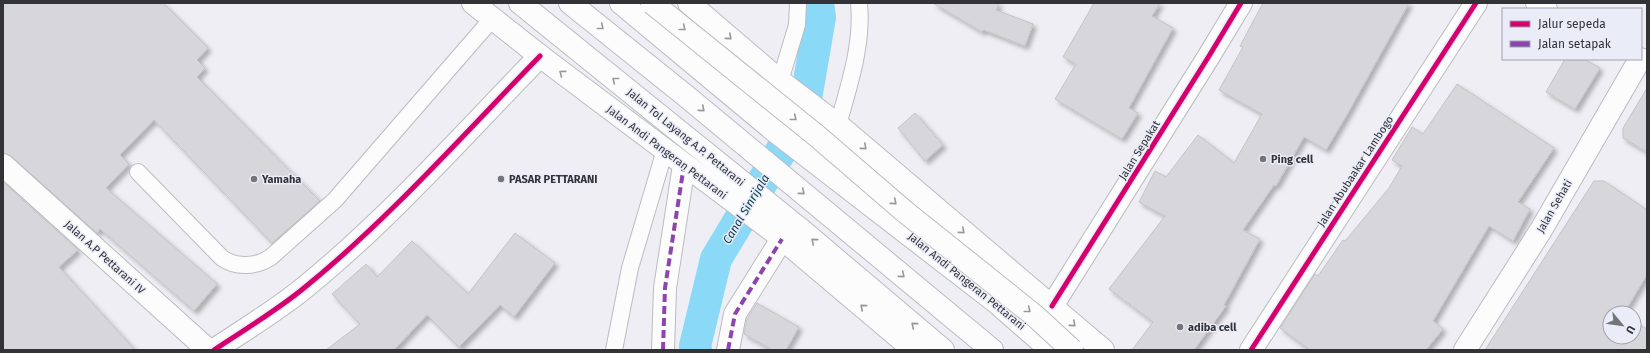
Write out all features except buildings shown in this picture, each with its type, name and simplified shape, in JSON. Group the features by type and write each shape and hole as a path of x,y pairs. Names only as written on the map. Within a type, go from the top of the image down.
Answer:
{"main road":[{"name":"Jalan Andi Pangeran Pettarani","path":"473,3 540,56 778,235 914,350"},
{"name":"Jalan Tol Layang A.P. Pettarani","path":"520,3 800,229 943,350"},
{"path":"570,3 692,101 992,350"},
{"name":"Jalan Andi Pangeran Pettarani","path":"621,3 760,118 996,302 1051,350"},
{"path":"652,3 817,136 904,211 1035,316 1072,350"},
{"path":"688,3 781,82 836,123 1103,350"},
{"name":"Jalan Sepakat","path":"1052,306 1241,3"},
{"name":"Jalan Abubaakar Lambogo","path":"1252,350 1476,3"},
{"path":"214,350 284,304 322,273 388,213 540,56"},
{"name":"Jalan Sehati","path":"1465,350 1541,230 1639,60"},
{"path":"760,118 781,82"},
{"path":"812,159 836,123"},
{"name":"Jalan A.P Pettarani IV","path":"3,165 208,350"},
{"path":"663,350 665,288 689,168"},
{"path":"728,350 735,314 778,235"},
{"path":"996,302 1017,278"}],"lane":[{"path":"781,82 797,25 798,3"},
{"path":"836,123 858,50 861,21 859,3"},
{"path":"138,172 222,258 231,264 237,265 262,262 271,256 334,200 492,19"},
{"path":"614,350 630,268 665,150"}],"waterway":[{"name":"Canal Sinrijala","path":"696,350 695,346 716,259 796,126 806,99 820,17 818,3"}],"marked path":[{"path":"663,350 665,288 684,165"},
{"path":"728,350 735,314 782,239"}],"cycle path":[{"path":"1052,306 1241,3"},
{"path":"1251,350 1476,3"},
{"path":"214,350 282,305 304,288 366,234 425,176 540,56"}],"place":[{"name":"Ping cell","path":"1263,159"},
{"name":"Yamaha","path":"254,179"},
{"name":"PASAR PETTARANI","path":"501,179"},
{"name":"adiba cell","path":"1180,327"}]}
